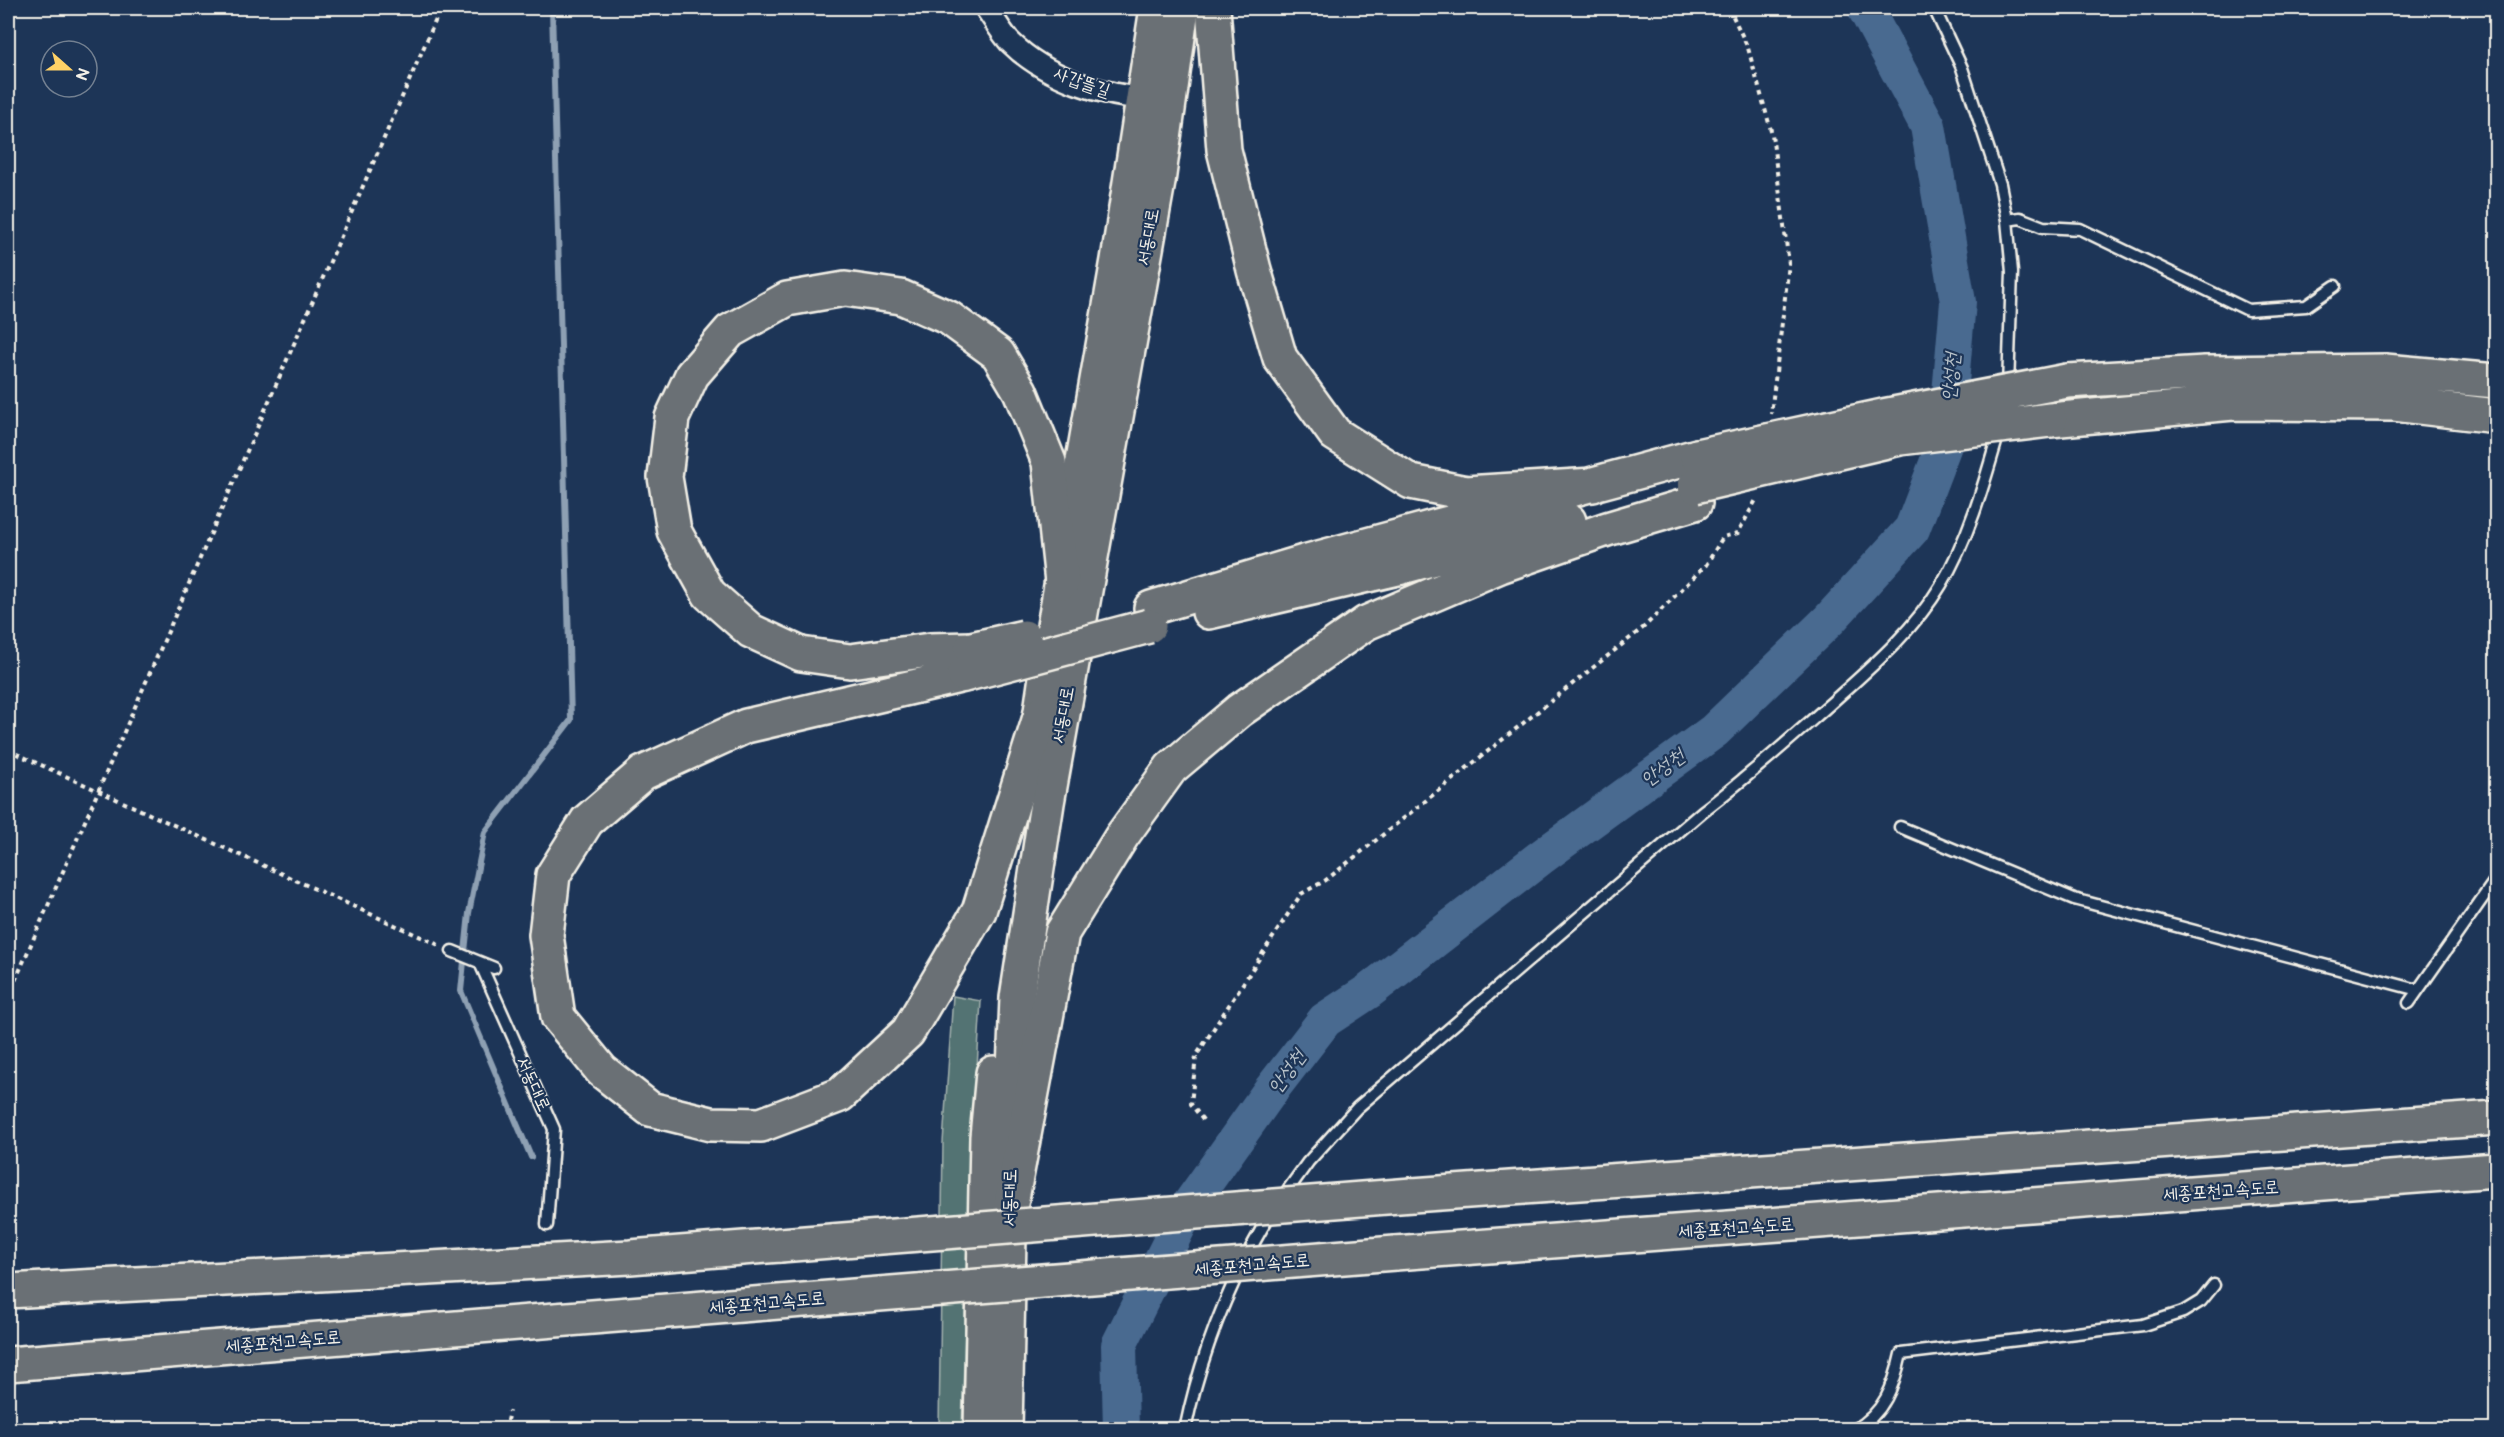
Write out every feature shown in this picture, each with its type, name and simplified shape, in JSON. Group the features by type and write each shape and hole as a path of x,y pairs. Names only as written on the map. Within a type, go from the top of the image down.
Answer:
{"main road":[{"name":"서동대로","path":"1005,1430 1017,998 1047,803 1158,182 1157,8"},
{"name":"서동대로","path":"981,1430 988,1126 1001,991 1062,582 1156,100 1182,8"},
{"path":"1213,8 1224,150 1254,270 1280,358 1335,434 1411,482 1466,493 1593,485 1696,482 1900,438 2050,420 2233,403 2394,404 2496,416"},
{"path":"967,662 930,650 850,661 801,654 751,631 709,594 674,531 665,477 672,418 692,375 730,331 787,299 845,289 901,297 949,318 998,354 1020,391 1049,462 1062,582"},
{"path":"1041,714 979,911 908,1032 840,1095 761,1125 711,1124 650,1109 602,1071 558,1017 546,935 553,874 586,821 643,773 746,726 967,662 1150,617 1398,568 1696,482 1883,416 2067,381 2205,373 2385,371 2496,381"},
{"path":"1010,1209 1062,933 1122,836 1171,768 1240,710 1366,623 1500,566 1607,529 1696,482"},
{"path":"1150,617 1304,562 1593,485"},
{"path":"8,1291 630,1257 1412,1195 2491,1117"},
{"name":"세종포천고속도로","path":"8,1364 1395,1253 2496,1170"}],"street":[{"name":"사갑뜰길","path":"986,8 1009,41 1045,70 1108,93 1156,100"}],"lane":[{"path":"1185,1430 1206,1350 1224,1301 1249,1249 1272,1211 1308,1162 1357,1108 1704,811 1744,780 1890,650 1940,587 1960,549 1986,476 2004,407 2009,378 2012,272 2007,220 2000,184 1962,68 1934,8"},
{"path":"2007,220 2020,218 2043,227 2080,229 2248,310 2306,306 2335,286"},
{"path":"1900,827 2074,899 2418,990"},
{"path":"2409,1003 2496,879"},
{"path":"452,951 494,968"},
{"name":"서동대로","path":"476,962 554,1129 547,1225"},
{"path":"1854,1430 1869,1422 1894,1387 1901,1354 2143,1325 2183,1312 2201,1301 2214,1285"}],"path":[{"path":"8,997 441,8"},
{"path":"1730,8 1748,48 1772,134 1789,264 1770,420"},
{"path":"1203,1120 1191,1104 1196,1056 1301,894 1326,880 1644,627 1707,565 1723,537 1738,533 1759,496"},
{"path":"8,750 452,951"},
{"path":"505,1430 509,1411"}],"green space":[{"path":"953,996 981,1001 968,1217 962,1429 939,1430 943,1143"}],"waterway":[{"path":"531,1157 461,991 469,913 485,832 571,720 552,8"},
{"name":"안성천","path":"1121,1430 1119,1345 1188,1207 1271,1090 1325,1020 1369,991 1540,858 1714,731 1829,620 1912,529 1946,440 1958,302 1928,126 1865,8"}]}
